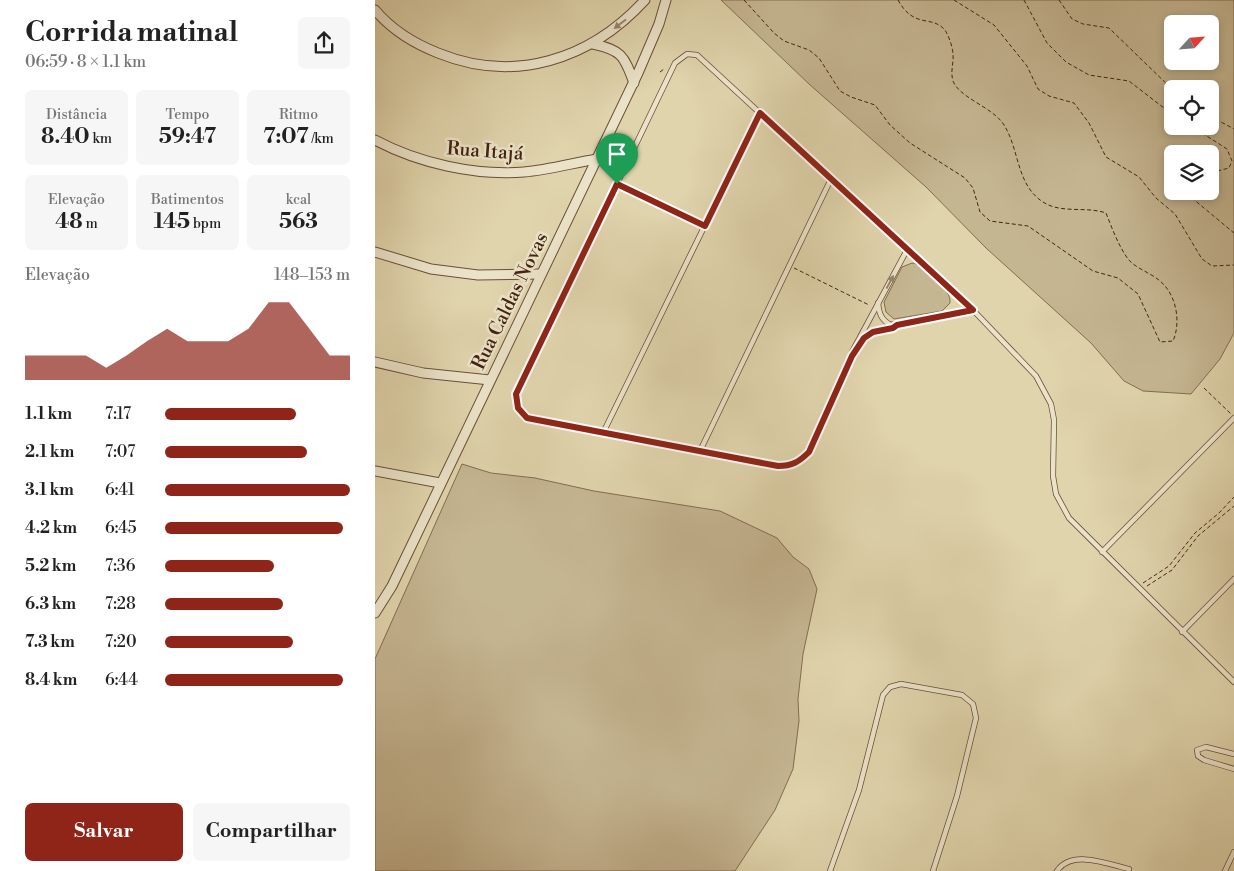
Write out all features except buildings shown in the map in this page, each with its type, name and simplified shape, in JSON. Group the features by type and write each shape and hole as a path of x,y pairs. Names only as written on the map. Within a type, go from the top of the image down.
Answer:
{"street":[{"path":"377,15 418,45 460,62 505,68 551,61 593,44 626,20 645,0"},
{"name":"Rua Caldas Novas","path":"375,613 392,586 597,159 659,24 666,0"},
{"path":"593,44 613,48 627,62 633,83"},
{"name":"Rua Itajá","path":"375,140 430,163 482,171 524,172 597,159"},
{"path":"375,252 431,269 478,275 541,274"},
{"path":"375,362 423,373 490,380"},
{"path":"375,471 440,484"}],"lane":[{"path":"973,310 897,325 893,328 868,335 852,356 809,452 800,461 789,466 778,466 527,418 518,408 516,394 675,63 687,54 697,55 908,248 973,310 1036,376 1046,392 1054,420 1053,476 1056,494 1069,518 1138,589 1234,682"},
{"path":"603,433 760,113"},
{"path":"699,451 831,178"},
{"path":"852,356 852,352 874,308 908,248"},
{"path":"878,303 879,312 884,321 897,325"},
{"path":"1102,552 1234,418"},
{"path":"1182,632 1234,580"},
{"path":"830,871 859,790 883,695 890,687 901,684 962,695 973,704 976,718 957,796 933,871"},
{"path":"1234,754 1206,747 1197,750 1198,756 1204,760 1234,769"},
{"path":"1225,871 1234,852"},
{"path":"1057,871 1069,860 1079,859 1129,868"}],"path":[{"path":"745,0 774,33 784,41 809,50 819,58 840,91 875,105 891,125 910,143 965,178 973,188 980,212 990,221 1028,226 1093,271 1118,278 1138,294 1160,342 1173,341 1178,329 1178,316 1169,292 1161,281 1129,260 1116,237 1106,213 1094,208 1055,208 1033,194 1019,170 1014,145 1002,122 983,104 960,92 953,81 951,68 953,54 944,30 933,22 921,22 909,16 898,0"},
{"path":"954,0 994,25 1027,66 1038,89 1049,96 1074,102 1089,123 1106,158 1139,177 1156,198 1175,214 1202,259 1212,266 1234,265"},
{"path":"1024,0 1047,43 1066,62 1089,75 1129,82 1164,108"},
{"path":"1059,0 1072,19 1083,24 1109,28 1164,81"},
{"path":"1219,121 1234,129"},
{"path":"1205,135 1227,149 1232,160 1229,168 1219,171"},
{"path":"617,184 705,226"},
{"path":"1194,200 1234,233"},
{"path":"789,266 874,308"},
{"path":"1204,388 1234,418"},
{"path":"1138,589 1169,566 1195,533 1219,513 1234,497"},
{"path":"1138,589 1172,570 1198,536 1234,506"}],"shaded area":[{"path":"721,0 1234,0 1234,333 1220,359 1191,394 1143,391 1124,381 1091,343 986,248 926,187 809,84"},
{"path":"912,263 924,268 937,278 947,291 950,303 942,311 894,319 886,312 884,302 902,267"},
{"path":"462,464 491,473 535,478 594,491 720,511 777,538 793,557 809,569 817,589 803,654 798,699 799,721 793,769 775,810 735,871 375,871 375,659"}],"route":[{"path":"760,113 973,310 897,325 893,328 873,332 864,338 852,356 809,452 800,461 789,466 778,466 527,418 518,408 516,394 617,184 705,226 760,113"}]}
